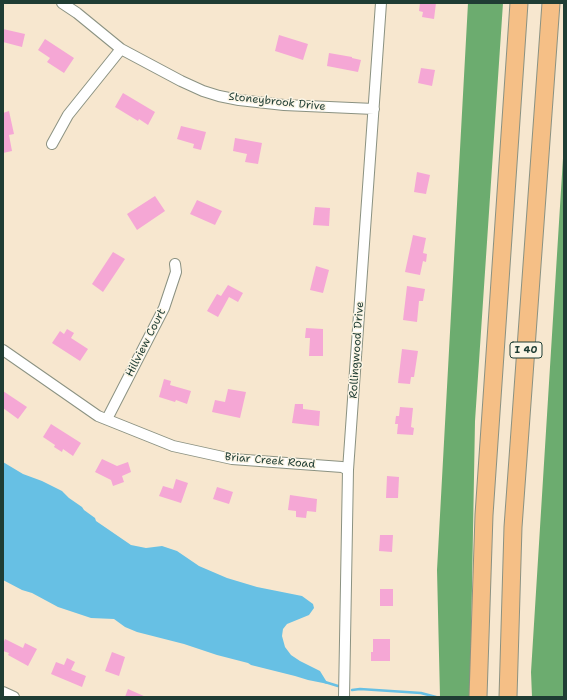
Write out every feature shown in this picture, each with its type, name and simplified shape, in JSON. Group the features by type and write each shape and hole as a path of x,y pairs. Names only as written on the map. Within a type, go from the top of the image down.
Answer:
{"highway":[{"name":"I 40","path":"478,697 484,515 519,3"},
{"name":"I 40","path":"508,697 513,527 551,3"}],"street":[{"name":"Stoneybrook Drive","path":"62,3 122,49 180,81 203,91 218,96 239,100 284,105 374,109"},
{"name":"Rollingwood Drive","path":"344,697 348,470 381,3"},
{"path":"52,144 68,115 122,49"},
{"name":"Hillview Court","path":"107,419 164,308 176,272 175,264"},
{"name":"Briar Creek Road","path":"3,350 98,416 174,446 232,459 342,467 348,470"},
{"path":"3,692 14,697"}],"green space":[{"path":"468,3 503,3 475,421 470,697 440,697 437,570"},
{"path":"564,142 564,697 532,697 531,672"}],"water":[{"path":"3,462 23,474 62,491 95,518 96,521 131,545 146,548 162,546 177,551 199,566 227,578 257,587 302,596 313,604 314,608 309,615 287,624 283,629 282,636 285,647 291,655 320,671 328,684 251,665 184,644 137,632 125,627 114,619 91,618 58,607 3,580"}],"building":[{"path":"420,3 436,3 434,19 422,17 423,12 419,11"},
{"path":"3,29 25,34 22,47 3,42"},
{"path":"279,35 308,44 303,60 275,51"},
{"path":"45,39 74,58 64,73 47,62 50,58 38,50"},
{"path":"329,53 361,60 358,72 327,66"},
{"path":"421,68 435,70 432,86 418,83"},
{"path":"123,93 155,112 148,125 139,119 138,121 115,107"},
{"path":"9,111 14,134 9,135 12,151 3,153 3,113"},
{"path":"181,126 206,132 201,150 193,148 194,144 177,139"},
{"path":"235,138 262,143 258,164 245,162 247,154 233,151"},
{"path":"417,172 430,175 426,194 414,192"},
{"path":"155,196 165,211 137,230 127,214"},
{"path":"197,200 222,211 215,225 190,214"},
{"path":"315,207 330,208 329,226 313,225"},
{"path":"413,235 426,238 423,253 427,254 426,262 423,261 420,275 405,272"},
{"path":"113,252 125,259 103,292 92,284"},
{"path":"316,266 329,270 323,293 310,290"},
{"path":"228,285 243,293 238,302 229,297 218,317 207,311 217,294 221,296"},
{"path":"407,286 425,289 423,301 419,301 417,322 403,320"},
{"path":"306,328 323,329 323,356 309,356 310,338 305,338"},
{"path":"67,329 74,333 71,338 88,349 80,361 52,343 60,331 64,334"},
{"path":"402,349 418,351 414,377 411,377 410,384 398,383"},
{"path":"164,379 171,381 170,385 191,391 187,404 176,400 175,402 159,397"},
{"path":"228,389 246,392 240,418 212,412 215,400 225,402"},
{"path":"3,391 27,407 18,419 3,408"},
{"path":"295,404 303,404 303,409 320,411 319,426 292,423"},
{"path":"400,407 413,408 411,427 414,428 413,435 397,434 398,424 395,424 396,416 399,416"},
{"path":"51,424 81,443 73,456 63,449 62,452 54,447 55,445 43,437"},
{"path":"102,459 117,466 128,462 131,472 122,476 124,482 113,486 111,480 95,472"},
{"path":"387,476 399,477 398,498 386,498"},
{"path":"176,479 188,483 181,503 159,496 163,486 173,489"},
{"path":"217,487 233,492 229,504 213,499"},
{"path":"290,495 317,499 316,512 307,511 306,518 296,517 296,511 288,510"},
{"path":"380,535 393,535 392,552 379,551"},
{"path":"380,589 393,589 393,606 380,606"},
{"path":"5,639 23,648 25,643 37,649 28,666 8,655 9,653 3,651"},
{"path":"373,639 390,639 390,661 371,661"},
{"path":"112,652 125,657 119,676 105,671"},
{"path":"67,658 75,662 71,670 86,676 82,687 51,674 56,662 64,665"},
{"path":"128,689 146,697 125,697"}],"waterway":[{"path":"325,682 338,686"},
{"path":"352,690 360,689 421,693 436,697"}]}
